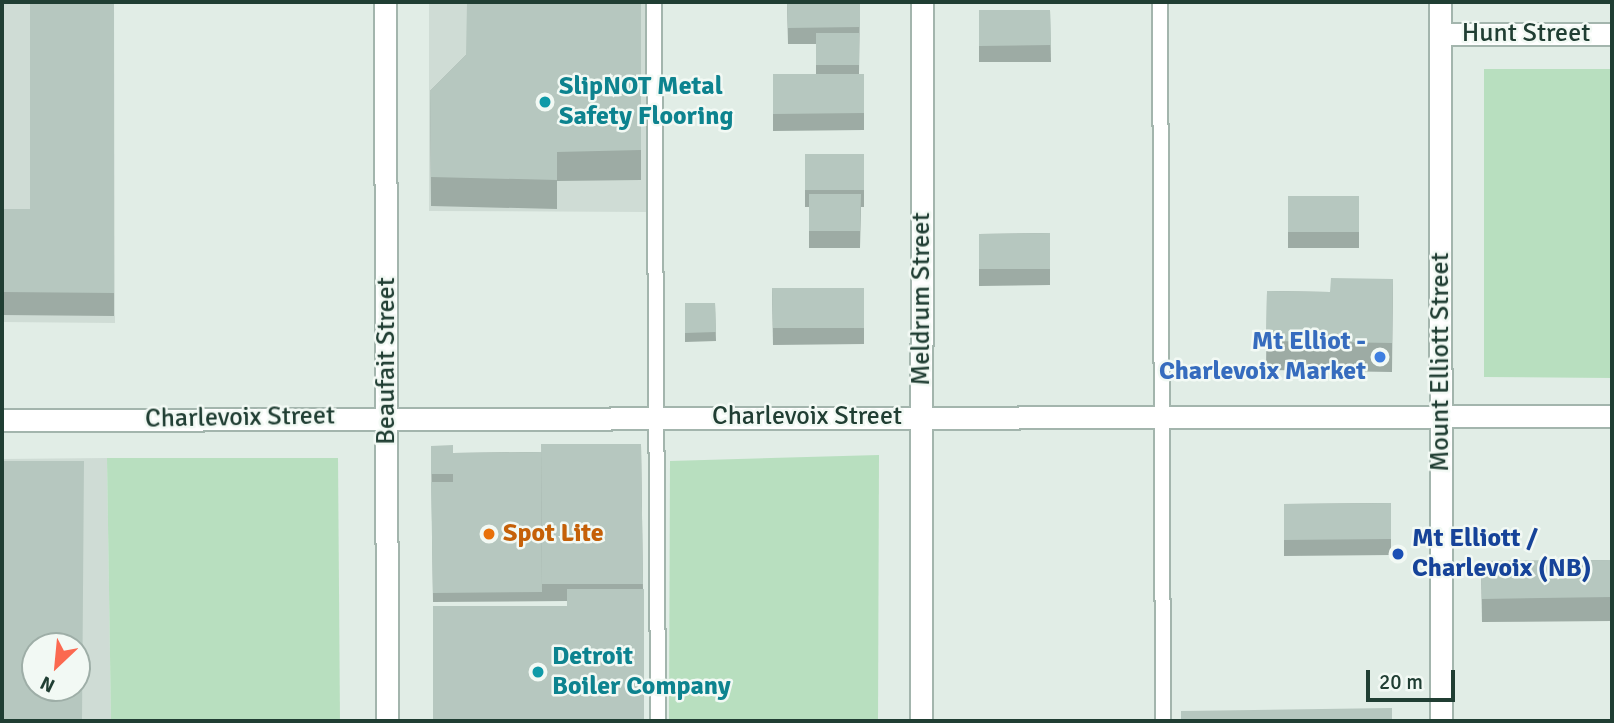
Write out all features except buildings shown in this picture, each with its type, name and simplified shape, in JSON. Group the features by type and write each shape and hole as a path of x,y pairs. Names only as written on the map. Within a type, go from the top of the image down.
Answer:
{"street":[{"name":"Beaufait Street","path":"386,2 387,721"},
{"name":"Meldrum Street","path":"921,721 922,2"},
{"name":"Mount Elliott Street","path":"1440,2 1441,721"},
{"name":"Hunt Street","path":"1440,34 1612,34"},
{"name":"Charlevoix Street","path":"2,420 1612,416"}],"lane":[{"path":"654,2 659,721"},
{"path":"1160,2 1163,721"}],"shaded area":[{"path":"2,2 114,2 115,323 2,322"},
{"name":"SlipNOT Metal Safety Flooring","path":"429,2 646,2 646,212 429,211"},
{"path":"107,458 111,721 2,721 2,459"}],"green space":[{"path":"1484,69 1612,69 1612,378 1484,377"},
{"path":"879,455 878,721 669,721 670,461"},
{"path":"107,458 338,458 340,721 111,721"}],"place":[{"name":"SlipNOT Metal Safety Flooring","path":"545,102"},
{"name":"Mt Elliot - Charlevoix Market","path":"1380,357"},
{"name":"Spot Lite","path":"489,534"},
{"name":"Mt Elliott / Charlevoix (NB)","path":"1398,554"},
{"name":"Detroit Boiler Company","path":"538,672"}]}
